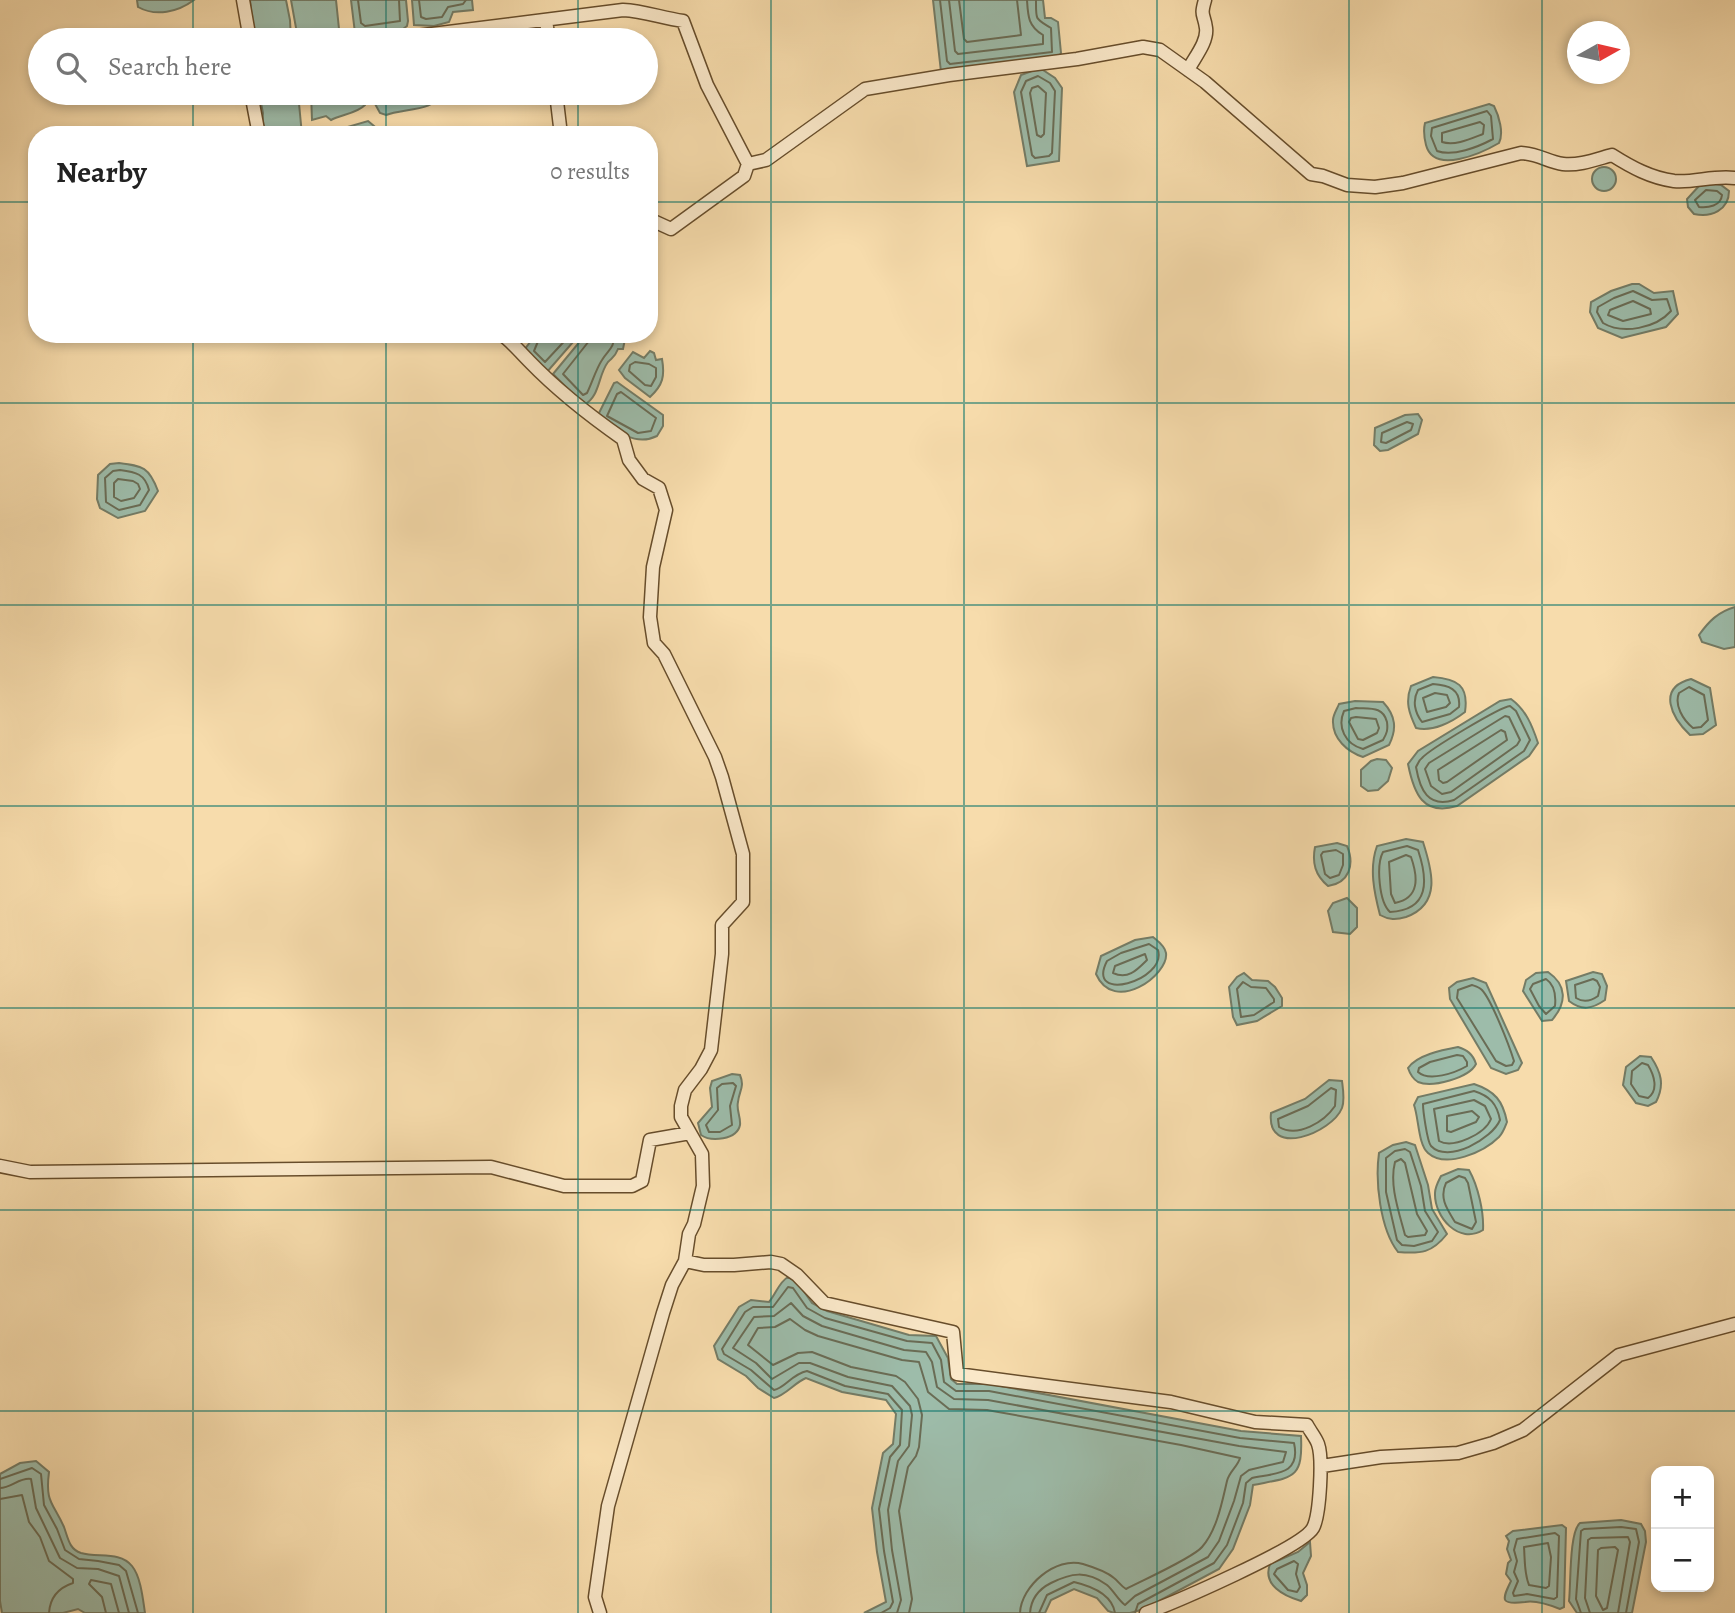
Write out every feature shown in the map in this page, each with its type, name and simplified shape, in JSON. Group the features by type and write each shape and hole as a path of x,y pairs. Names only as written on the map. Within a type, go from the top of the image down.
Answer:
{"street":[{"path":"243,0 248,28"},
{"path":"1188,70 1205,38 1206,28 1201,15 1205,0"},
{"path":"486,28 623,10 642,11 683,21 708,85 748,164 744,176 671,229 658,223"},
{"path":"546,21 547,28"},
{"path":"748,164 766,160 865,89 1143,47 1160,50 1188,70 1311,174 1348,185 1375,187 1403,183 1521,153 1534,153 1560,164 1612,155 1637,171 1674,181 1722,176 1735,178"},
{"path":"253,105 257,126"},
{"path":"557,105 560,126"},
{"path":"513,343 588,414 624,439 629,460 643,479 659,488 666,510 650,592 654,643 664,654 715,757 743,854 743,902 722,925 722,954 711,1050 685,1090 681,1106 681,1118 702,1154 703,1186 689,1234 685,1261 672,1285 608,1506 596,1597 600,1613"},
{"path":"0,1166 30,1172 491,1167 564,1186 616,1187 632,1186 642,1181 650,1140 691,1133"},
{"path":"685,1261 704,1265 771,1262 781,1264 797,1275 824,1303 953,1332 957,1374 1171,1402 1255,1422 1307,1426 1318,1444 1322,1466 1319,1475 1318,1510 1312,1531 1275,1556 1146,1613"},
{"path":"1322,1466 1381,1457 1458,1453 1493,1443 1523,1430 1619,1355 1735,1324"}],"water":[{"path":"137,0 194,0 174,10 152,12 138,7"},
{"path":"250,0 286,0 290,28 253,28"},
{"path":"291,0 336,0 339,28 296,28"},
{"path":"351,0 406,0 408,21 404,28 354,28"},
{"path":"412,0 472,0 473,10 453,12 449,22 434,26 414,25"},
{"path":"933,0 1043,0 1045,18 1058,22 1061,53 1059,57 941,72"},
{"path":"1040,68 1055,78 1062,88 1059,161 1027,166 1014,92 1021,75"},
{"path":"1489,104 1494,106 1499,119 1499,143 1459,159 1438,159 1431,154 1426,145 1425,123"},
{"path":"261,105 299,105 301,126 262,126"},
{"path":"311,105 365,105 331,120 326,116 312,120"},
{"path":"376,105 428,105 386,115 380,113"},
{"path":"368,121 374,126 351,126"},
{"path":"1604,167 1613,170 1616,179 1613,188 1604,191 1595,188 1592,179 1595,170"},
{"path":"1711,183 1721,185 1729,191 1726,203 1713,213 1694,214 1688,207 1687,199 1699,186"},
{"path":"1632,284 1639,284 1654,293 1673,291 1678,314 1666,327 1622,338 1598,328 1590,312 1591,302"},
{"path":"529,343 572,343 547,372 525,349"},
{"path":"579,343 624,343 623,349 618,349 608,362 593,397 584,405 553,374"},
{"path":"650,351 654,353 656,360 662,359 663,370 662,380 650,397 619,370 633,352 644,358"},
{"path":"617,382 663,415 663,426 657,436 641,440 633,438 618,432 597,417 614,383"},
{"path":"1418,414 1422,420 1418,434 1388,450 1380,451 1374,445 1375,428 1405,415"},
{"path":"119,463 144,469 158,491 145,511 118,518 100,508 97,499 98,475 110,464"},
{"path":"1735,607 1735,647 1724,649 1702,642 1699,635 1710,621"},
{"path":"1433,677 1460,685 1465,695 1465,712 1442,725 1429,729 1416,728 1409,707 1411,686"},
{"path":"1691,679 1710,688 1716,725 1703,734 1690,735 1673,712 1671,704 1674,689 1680,683"},
{"path":"1511,699 1528,718 1538,743 1529,756 1457,806 1436,808 1428,805 1413,785 1408,764 1418,751 1500,701"},
{"path":"1355,701 1383,702 1391,712 1394,723 1389,745 1363,757 1342,744 1333,727 1339,704"},
{"path":"1377,759 1386,760 1392,768 1388,781 1378,790 1368,791 1361,786 1361,770"},
{"path":"1406,839 1423,842 1431,875 1430,895 1417,911 1406,917 1390,919 1380,915 1373,880 1373,863 1377,846"},
{"path":"1337,843 1347,846 1350,866 1341,881 1328,886 1320,878 1316,868 1315,847"},
{"path":"1347,898 1357,908 1357,927 1350,934 1333,932 1328,911 1333,903"},
{"path":"1153,937 1166,953 1165,962 1150,980 1127,991 1115,991 1104,986 1096,974 1101,956 1135,940"},
{"path":"1548,972 1559,983 1563,995 1557,1014 1552,1020 1542,1021 1523,991 1526,980 1536,973"},
{"path":"1593,972 1602,974 1607,986 1605,1000 1587,1008 1569,1001 1566,981"},
{"path":"1244,973 1252,980 1268,981 1275,987 1282,998 1282,1006 1257,1021 1237,1025 1233,1017 1229,987"},
{"path":"1473,978 1486,983 1522,1063 1518,1070 1506,1074 1491,1068 1450,999 1449,988 1457,982"},
{"path":"1458,1047 1469,1053 1476,1064 1466,1074 1450,1080 1424,1084 1415,1079 1408,1068 1430,1054"},
{"path":"1640,1056 1651,1057 1661,1079 1656,1102 1648,1106 1636,1103 1623,1085 1626,1067"},
{"path":"732,1074 740,1075 742,1086 738,1105 738,1130 729,1137 705,1137 701,1135 698,1123 712,1107 712,1081"},
{"path":"1329,1080 1342,1081 1343,1105 1336,1117 1314,1133 1289,1138 1279,1135 1272,1127 1271,1113 1305,1099"},
{"path":"1474,1084 1493,1094 1500,1103 1507,1122 1503,1132 1492,1143 1465,1157 1436,1158 1428,1153 1420,1138 1414,1105 1418,1097"},
{"path":"1406,1142 1415,1145 1428,1185 1432,1209 1447,1234 1431,1249 1413,1253 1398,1252 1392,1242 1383,1218 1378,1177 1379,1153 1393,1145"},
{"path":"1458,1169 1469,1170 1480,1199 1483,1230 1474,1234 1465,1234 1450,1226 1443,1219 1436,1202 1435,1193 1441,1176"},
{"path":"788,1277 798,1283 812,1303 827,1311 909,1335 936,1336 948,1358 951,1379 957,1384 990,1384 1241,1431 1301,1436 1300,1461 1293,1474 1286,1478 1253,1485 1250,1505 1233,1549 1219,1569 1144,1609 1130,1613 1114,1613 1108,1611 1097,1598 1074,1589 1051,1600 1045,1613 864,1613 886,1602 872,1508 883,1453 893,1444 896,1414 886,1400 842,1392 806,1378 774,1398 718,1359 714,1346 739,1307 751,1300 769,1302"},
{"path":"36,1461 49,1472 49,1496 71,1546 81,1553 127,1561 138,1576 145,1613 85,1613 78,1609 63,1613 2,1613 0,1474 20,1463"},
{"path":"1621,1520 1641,1524 1645,1531 1646,1542 1632,1613 1577,1613 1569,1601 1572,1547 1576,1528 1580,1523"},
{"path":"1562,1525 1566,1528 1564,1607 1560,1609 1533,1602 1507,1602 1505,1597 1511,1581 1506,1574 1511,1560 1506,1536 1513,1531"},
{"path":"1310,1542 1311,1556 1303,1573 1307,1595 1301,1601 1276,1588 1268,1571 1270,1564 1298,1552"}]}
